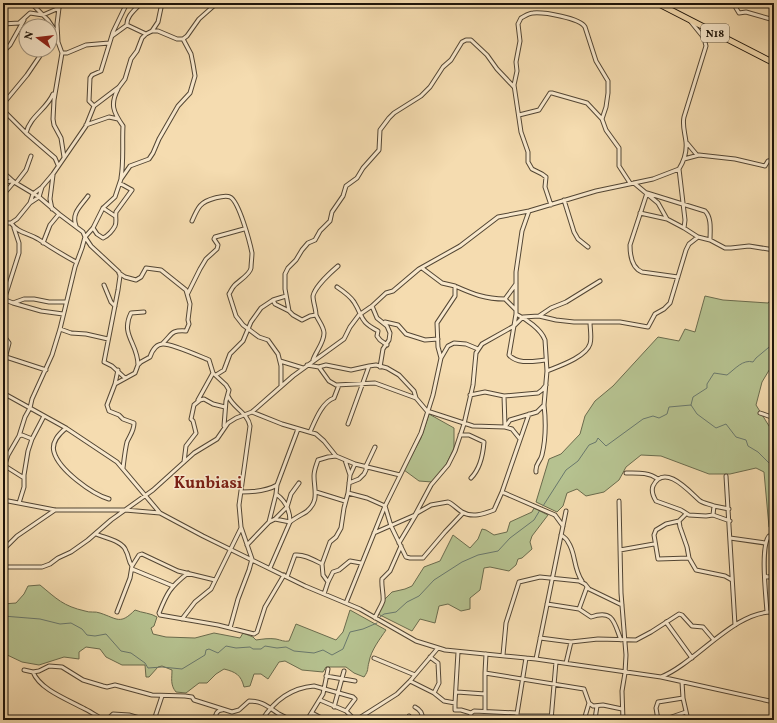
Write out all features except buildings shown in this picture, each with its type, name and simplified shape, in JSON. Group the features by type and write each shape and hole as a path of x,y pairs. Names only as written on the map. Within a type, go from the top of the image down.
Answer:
{"highway":[{"name":"N18","path":"657,3 774,63"}],"street":[{"path":"31,3 45,18"},
{"path":"58,18 61,3"},
{"path":"94,106 89,101 90,78 92,75 101,71 111,37 127,3"},
{"path":"111,37 127,25 129,17 141,3"},
{"path":"152,31 158,22 162,3"},
{"path":"210,3 213,6"},
{"path":"24,478 4,468 8,455 19,436 32,399 46,370 60,329 76,262 82,248 84,237 93,228 103,208 115,197 120,184 123,143 122,134 124,126 114,113 113,102 119,87 125,79 131,59 137,51 142,38 146,34 152,31 158,31 177,39 183,39 190,32 198,19 216,3"},
{"path":"770,3 774,12"},
{"path":"25,18 30,14 43,15 59,8"},
{"path":"736,8 739,12 746,12 774,20"},
{"path":"551,204 545,187 545,175 534,170 528,162 528,152 521,132 514,87 518,71 516,62 520,41 517,28 521,18 534,13 552,15 583,23 596,61 608,81 607,100 602,119"},
{"path":"684,228 685,220 679,169 684,159 687,144 683,123 706,46 704,38 690,20"},
{"path":"3,24 18,24"},
{"path":"127,25 146,34"},
{"path":"3,52 10,45 18,31"},
{"path":"121,179 130,166 148,160 178,106 190,93 194,76 193,64 191,54 183,39"},
{"path":"289,311 284,281 288,268 296,260 308,243 315,240 320,231 328,223 332,212 343,196 346,186 357,178 362,168 379,150 380,130 391,116 421,96 430,88 443,67 455,55 462,42 469,39 473,42 487,55 497,69 514,87"},
{"path":"26,132 30,123 51,100 62,53 58,42"},
{"path":"62,53 68,53 86,44 109,43"},
{"path":"3,104 27,75 39,58"},
{"path":"30,203 33,194 42,187 53,174 86,126 94,106 119,87"},
{"path":"55,88 53,119 54,125 61,138 64,156"},
{"path":"519,115 539,110 550,93 587,103 602,119 606,130 619,148 619,166 630,183"},
{"path":"3,110 55,158 58,165"},
{"path":"86,126 108,117 118,119"},
{"path":"687,144 697,155"},
{"path":"684,159 697,155 735,159 765,166 768,161 774,160"},
{"path":"3,195 26,170 31,156"},
{"path":"223,429 228,423 252,412 307,365 344,339 350,327 360,315 386,293 393,291 422,268 460,246 498,217 529,211 596,191 653,179 679,169"},
{"path":"3,172 14,182 39,197 58,214 83,232 84,237 96,251 106,258 125,277 136,280 141,277 146,268 161,270 186,290 190,304 189,324 186,331 176,331 172,333 169,338 153,350 150,357 138,365 134,373 115,384"},
{"path":"52,209 50,199 53,174"},
{"path":"3,182 14,182"},
{"path":"634,182 658,204 667,219"},
{"path":"93,228 97,234 103,238 107,236 115,226 115,216 132,190 123,184 120,184"},
{"path":"3,222 11,223 17,219 30,203 39,197 42,187"},
{"path":"647,193 707,213 710,224 710,240"},
{"path":"647,193 630,245 630,251 634,264 637,270 642,272 678,277"},
{"path":"76,226 74,220 75,215 88,196"},
{"path":"192,220 198,207 206,200 228,196 233,199 245,224 244,228 252,254 250,272 234,285 229,294 236,316 248,329 259,337 270,342 278,354 280,361 281,386"},
{"path":"115,197 124,202"},
{"path":"564,200 578,240 588,247"},
{"path":"103,208 115,216"},
{"path":"529,211 522,231 516,272 516,314 509,355 511,357 529,362 546,360"},
{"path":"640,213 667,219 698,237 710,240 725,248 749,246 774,249"},
{"path":"43,243 50,225 58,214"},
{"path":"11,223 24,234 36,238 76,262"},
{"path":"14,227 19,243 19,253 4,300 41,311 63,314"},
{"path":"187,295 206,259 217,249 218,245 214,239 215,237 244,228"},
{"path":"375,618 383,601 381,589 382,578 390,571 400,545 431,485 448,465 455,451 464,424 478,348 486,341 514,326 523,318 539,316 556,320 620,322 648,327 655,314 664,309 670,303 686,250 689,244 698,237"},
{"path":"313,361 315,353 321,344 324,333 316,315 313,297 314,293 327,276 338,266"},
{"path":"422,268 442,283 455,286 490,299 505,299 516,309"},
{"path":"119,272 120,276 118,290 104,362 118,370 125,378"},
{"path":"539,316 551,308 566,302 600,281"},
{"path":"505,299 516,284"},
{"path":"104,285 110,302 114,306"},
{"path":"441,358 438,347 437,323 455,296 455,286"},
{"path":"338,287 353,301 360,315 370,328 378,331 377,336 387,345"},
{"path":"184,462 186,446 196,433 191,416 194,405 214,374 224,370 230,354 243,341 255,314 272,300 286,296"},
{"path":"13,303 24,299 49,302 66,302"},
{"path":"272,300 275,304 302,320 316,315"},
{"path":"372,306 377,318 387,326 390,333 380,367"},
{"path":"138,365 136,351 127,326 131,313 144,312"},
{"path":"516,314 523,318 543,336 545,340 547,383 544,405 546,428 541,457 535,466 536,472"},
{"path":"383,322 398,325 406,334 425,340 438,339"},
{"path":"547,371 580,356 589,347 591,342 590,322"},
{"path":"60,329 71,333 86,334 108,339"},
{"path":"3,335 9,343 3,366"},
{"path":"346,603 385,506 421,433 433,395 441,358 448,346 454,343 466,344 478,348"},
{"path":"3,568 42,567 71,552 96,534 110,520 145,496 184,462 220,435 225,421 225,406 229,390 226,385 214,374 209,360 176,347 162,344"},
{"path":"6,357 46,370"},
{"path":"280,361 304,368"},
{"path":"307,365 319,367 326,365 351,370 369,366 387,368 399,375 414,391 416,398 427,411 473,426 505,427 512,429 520,440"},
{"path":"348,424 369,366"},
{"path":"319,367 329,381 336,385 376,383 416,398"},
{"path":"118,370 115,384 107,405 108,410 111,413 119,415 123,419 134,423 134,431 128,439 126,447 123,468"},
{"path":"470,395 485,392 504,396 538,393 547,383"},
{"path":"310,432 326,404 330,399 334,398 339,385"},
{"path":"3,393 66,428 106,455 123,468 160,513 285,576 360,609 416,641 458,652 536,659 661,677 774,702"},
{"path":"228,396 231,402 249,422 250,435 239,505 241,527 252,559 250,570 230,628"},
{"path":"504,396 505,427"},
{"path":"197,402 204,400 213,404 225,406 231,402"},
{"path":"505,427 510,420 536,412 544,405"},
{"path":"252,412 269,420 320,436 336,456 345,460 355,464 400,474"},
{"path":"760,413 774,418"},
{"path":"374,533 413,516 431,505 442,502 451,503 464,513 472,515 485,514 494,510 502,492 529,414"},
{"path":"19,503 24,487 28,451 32,439 44,416"},
{"path":"66,428 60,433 54,445 54,451 58,461 81,484 95,494 109,499"},
{"path":"269,522 277,485 298,429"},
{"path":"19,436 22,435 32,439"},
{"path":"460,435 469,435 484,442 477,472 471,478"},
{"path":"349,484 359,479 364,474 375,447"},
{"path":"3,453 8,455"},
{"path":"275,518 290,522 307,511 313,504 316,492 314,477 318,460 336,456"},
{"path":"345,460 350,475"},
{"path":"328,582 323,575 322,564 330,542 336,537 341,528 350,475 355,464"},
{"path":"626,473 642,472 651,474 658,479"},
{"path":"726,476 730,521 735,625"},
{"path":"729,509 714,506 699,500 678,482 668,477 661,477 658,479 652,490 656,501 681,510 686,514 697,516 713,514 730,521"},
{"path":"247,545 269,522 287,507 291,494 299,483"},
{"path":"241,492 253,492 277,485"},
{"path":"316,492 346,501"},
{"path":"502,492 555,515 563,526"},
{"path":"348,493 367,498 385,506 391,526 400,545 406,557 410,558 423,558 444,532 464,513"},
{"path":"270,568 290,522 290,514 284,501 276,494"},
{"path":"3,500 55,510 125,510 160,513"},
{"path":"618,501 623,640 626,655 622,691 623,720"},
{"path":"713,514 714,506"},
{"path":"3,550 17,536 55,510"},
{"path":"536,659 566,511"},
{"path":"686,514 679,521 666,524 656,530 654,535 654,544 658,559 689,558"},
{"path":"679,521 689,558 696,570 725,576 732,580"},
{"path":"182,619 195,602 211,589 241,527"},
{"path":"96,534 122,545 127,552 129,562 132,567 172,586"},
{"path":"561,535 568,541 578,575 583,583 589,589 622,605"},
{"path":"767,612 764,576 765,542 769,536 774,539"},
{"path":"730,538 765,542"},
{"path":"620,550 654,544"},
{"path":"117,612 132,567 139,555 142,554 178,571 215,580"},
{"path":"188,573 172,586 159,614 161,616 255,634 265,607 285,576 294,555 297,554 322,564"},
{"path":"324,594 328,582 334,572 350,561 361,563"},
{"path":"764,576 774,576"},
{"path":"503,655 506,623 518,584 540,578 579,581 583,583"},
{"path":"579,610 587,587"},
{"path":"547,604 579,610 591,617 608,615 612,618 623,640"},
{"path":"661,677 692,658 735,625 767,612 774,612"},
{"path":"540,638 571,642 598,639 636,640 680,614 692,626 703,627 714,640"},
{"path":"666,622 692,658"},
{"path":"566,663 571,642"},
{"path":"320,700 346,711 357,720 397,694 438,648"},
{"path":"452,719 455,710 457,692 458,652"},
{"path":"485,711 486,654"},
{"path":"374,658 415,675"},
{"path":"430,658 438,663 439,683 434,693"},
{"path":"517,716 526,658"},
{"path":"455,710 472,713 474,711 485,711 517,716 551,718 556,662"},
{"path":"24,670 39,672 49,666 62,667 83,680 102,686 115,685 152,695 178,695 192,697 194,700 232,712 242,708 251,701 263,703 291,720"},
{"path":"307,720 320,700 328,669"},
{"path":"334,707 344,671"},
{"path":"33,672 35,679 40,683 70,702 104,720"},
{"path":"485,673 584,689 589,703 584,720"},
{"path":"326,676 355,681"},
{"path":"410,681 434,693 444,701 456,703"},
{"path":"682,682 683,698 688,720"},
{"path":"262,720 270,708 282,698 295,691 314,686 353,697 355,699 346,711"},
{"path":"457,692 485,694"},
{"path":"154,720 162,696"},
{"path":"658,720 656,708 658,702 683,698"},
{"path":"589,703 593,706 603,705 622,709"},
{"path":"596,720 597,706"},
{"path":"415,707 420,709 422,712 423,720"},
{"path":"214,720 215,714 219,710 224,710"},
{"path":"663,720 686,712"},
{"path":"312,713 325,720"},
{"path":"470,720 472,713"},
{"path":"107,720 113,714 129,715 146,720"},
{"path":"128,720 129,715"},
{"path":"437,720 460,720"}],"green space":[{"path":"705,296 723,300 768,303 774,296 774,362 762,382 756,405 774,434 774,533 769,527 764,472 756,468 730,474 709,474 661,456 641,455 626,467 619,480 604,492 586,496 577,489 567,493 563,506 557,512 536,502 549,459 561,454 580,434 585,416 595,401 613,386 658,337 679,341 685,329 695,332"},
{"path":"429,414 454,428 454,448 444,469 432,482 419,481 404,470 421,438"},
{"path":"534,508 548,515 532,536 530,542 532,549 522,558 518,559 516,565 509,571 490,567 484,568 480,590 470,598 470,609 461,611 448,604 439,606 435,623 420,619 412,631 378,614 384,600 392,592 412,586 424,567 440,561 453,535 470,548 478,539 482,529 494,535 507,532 510,522 532,512"},
{"path":"40,585 56,598 71,607 87,612 98,612 115,619 126,618 135,610 155,616 157,617 154,626 151,628 153,634 166,637 195,638 214,633 240,638 243,633 253,637 256,640 276,639 289,641 296,624 336,640 343,632 350,610 386,630 372,653 364,677 354,673 346,667 326,667 323,672 302,670 285,661 279,662 268,679 261,674 254,674 250,686 244,687 240,677 232,671 224,669 216,674 207,683 199,683 186,693 176,692 172,684 172,670 162,666 158,667 149,677 146,677 145,665 122,665 106,657 100,649 86,647 79,652 79,659 64,657 39,665 22,662 3,653 3,604 16,603 24,594 28,586"}],"waterway":[{"path":"691,405 693,397 707,388 707,384 714,373 727,375 742,363 749,361 753,362 774,343"},
{"path":"543,506 566,470 578,461 589,445 596,442 598,438 606,446 643,419 653,416 659,418 667,414 669,407 691,405 697,414 716,428 726,424 736,437 746,440 748,446 758,452 774,468"},
{"path":"380,617 384,614 396,612 407,602 419,596 434,580 462,562 478,555 498,551 510,538 534,520 540,510"},
{"path":"3,616 40,619 60,624 71,623 82,629 87,635 95,636 106,634 121,651 131,653 145,663 148,668 162,667 182,669 205,655 206,650 209,649 218,653 226,646 236,648 250,647 253,649 261,649 265,646 277,648 286,647 294,651 314,653 323,650 332,655 343,649 350,632 363,629 377,623"}],"district":[{"name":"Kunbiasi","path":"208,482"}]}
